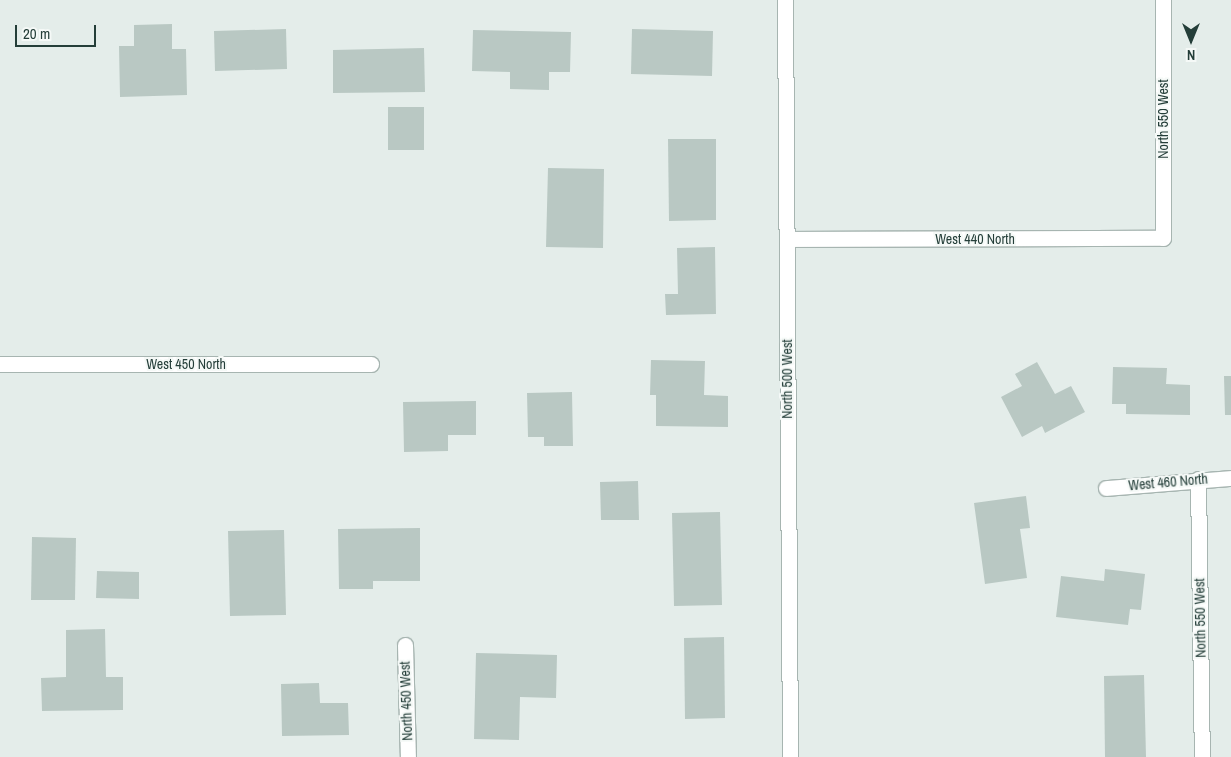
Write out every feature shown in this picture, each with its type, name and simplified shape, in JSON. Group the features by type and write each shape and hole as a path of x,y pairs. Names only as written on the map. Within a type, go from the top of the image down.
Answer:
{"street":[{"name":"North 500 West","path":"785,0 790,757"},
{"name":"North 550 West","path":"1163,0 1163,238"},
{"name":"West 440 North","path":"786,239 1163,238"},
{"name":"West 450 North","path":"0,364 371,364"},
{"name":"North 550 West","path":"1198,478 1202,757"},
{"name":"West 460 North","path":"1106,488 1198,478 1231,478"},
{"name":"North 450 West","path":"405,645 408,757"}],"building":[{"path":"172,24 172,49 186,49 187,95 120,97 119,46 134,46 134,25"},
{"path":"286,29 287,69 215,71 214,31"},
{"path":"632,29 713,31 712,76 631,74"},
{"path":"473,30 571,32 570,72 549,72 549,90 510,89 510,72 472,71"},
{"path":"424,48 425,92 333,93 333,50"},
{"path":"388,107 424,107 424,150 388,150"},
{"path":"668,139 716,139 716,220 669,221"},
{"path":"548,168 604,169 603,248 546,247"},
{"path":"715,247 716,314 666,315 665,294 678,294 677,248"},
{"path":"651,360 705,361 704,395 728,396 728,427 656,426 656,395 650,395"},
{"path":"1037,362 1055,394 1071,386 1085,412 1045,433 1042,426 1022,437 1001,397 1022,386 1015,374"},
{"path":"1113,367 1167,368 1166,384 1190,385 1190,415 1126,414 1126,404 1112,404"},
{"path":"1224,376 1231,376 1231,415 1225,415"},
{"path":"572,392 573,446 544,446 544,437 528,437 527,393"},
{"path":"476,401 476,435 448,435 448,451 404,452 403,402"},
{"path":"638,481 639,520 601,520 600,482"},
{"path":"1026,496 1030,528 1020,529 1027,578 985,584 974,503"},
{"path":"720,512 722,605 674,606 672,513"},
{"path":"420,528 420,581 373,581 373,589 339,589 338,529"},
{"path":"284,530 286,615 230,616 228,531"},
{"path":"32,537 76,538 75,600 31,600"},
{"path":"1105,569 1145,574 1141,610 1130,609 1128,625 1056,617 1061,576 1104,581"},
{"path":"97,571 139,572 139,599 96,598"},
{"path":"105,629 106,677 123,677 123,710 42,711 41,678 66,677 66,630"},
{"path":"724,637 725,718 685,719 684,638"},
{"path":"476,653 557,655 556,698 520,697 519,740 474,739"},
{"path":"1144,675 1146,757 1105,757 1104,676"},
{"path":"319,683 320,703 348,703 349,735 282,736 281,684"}]}
